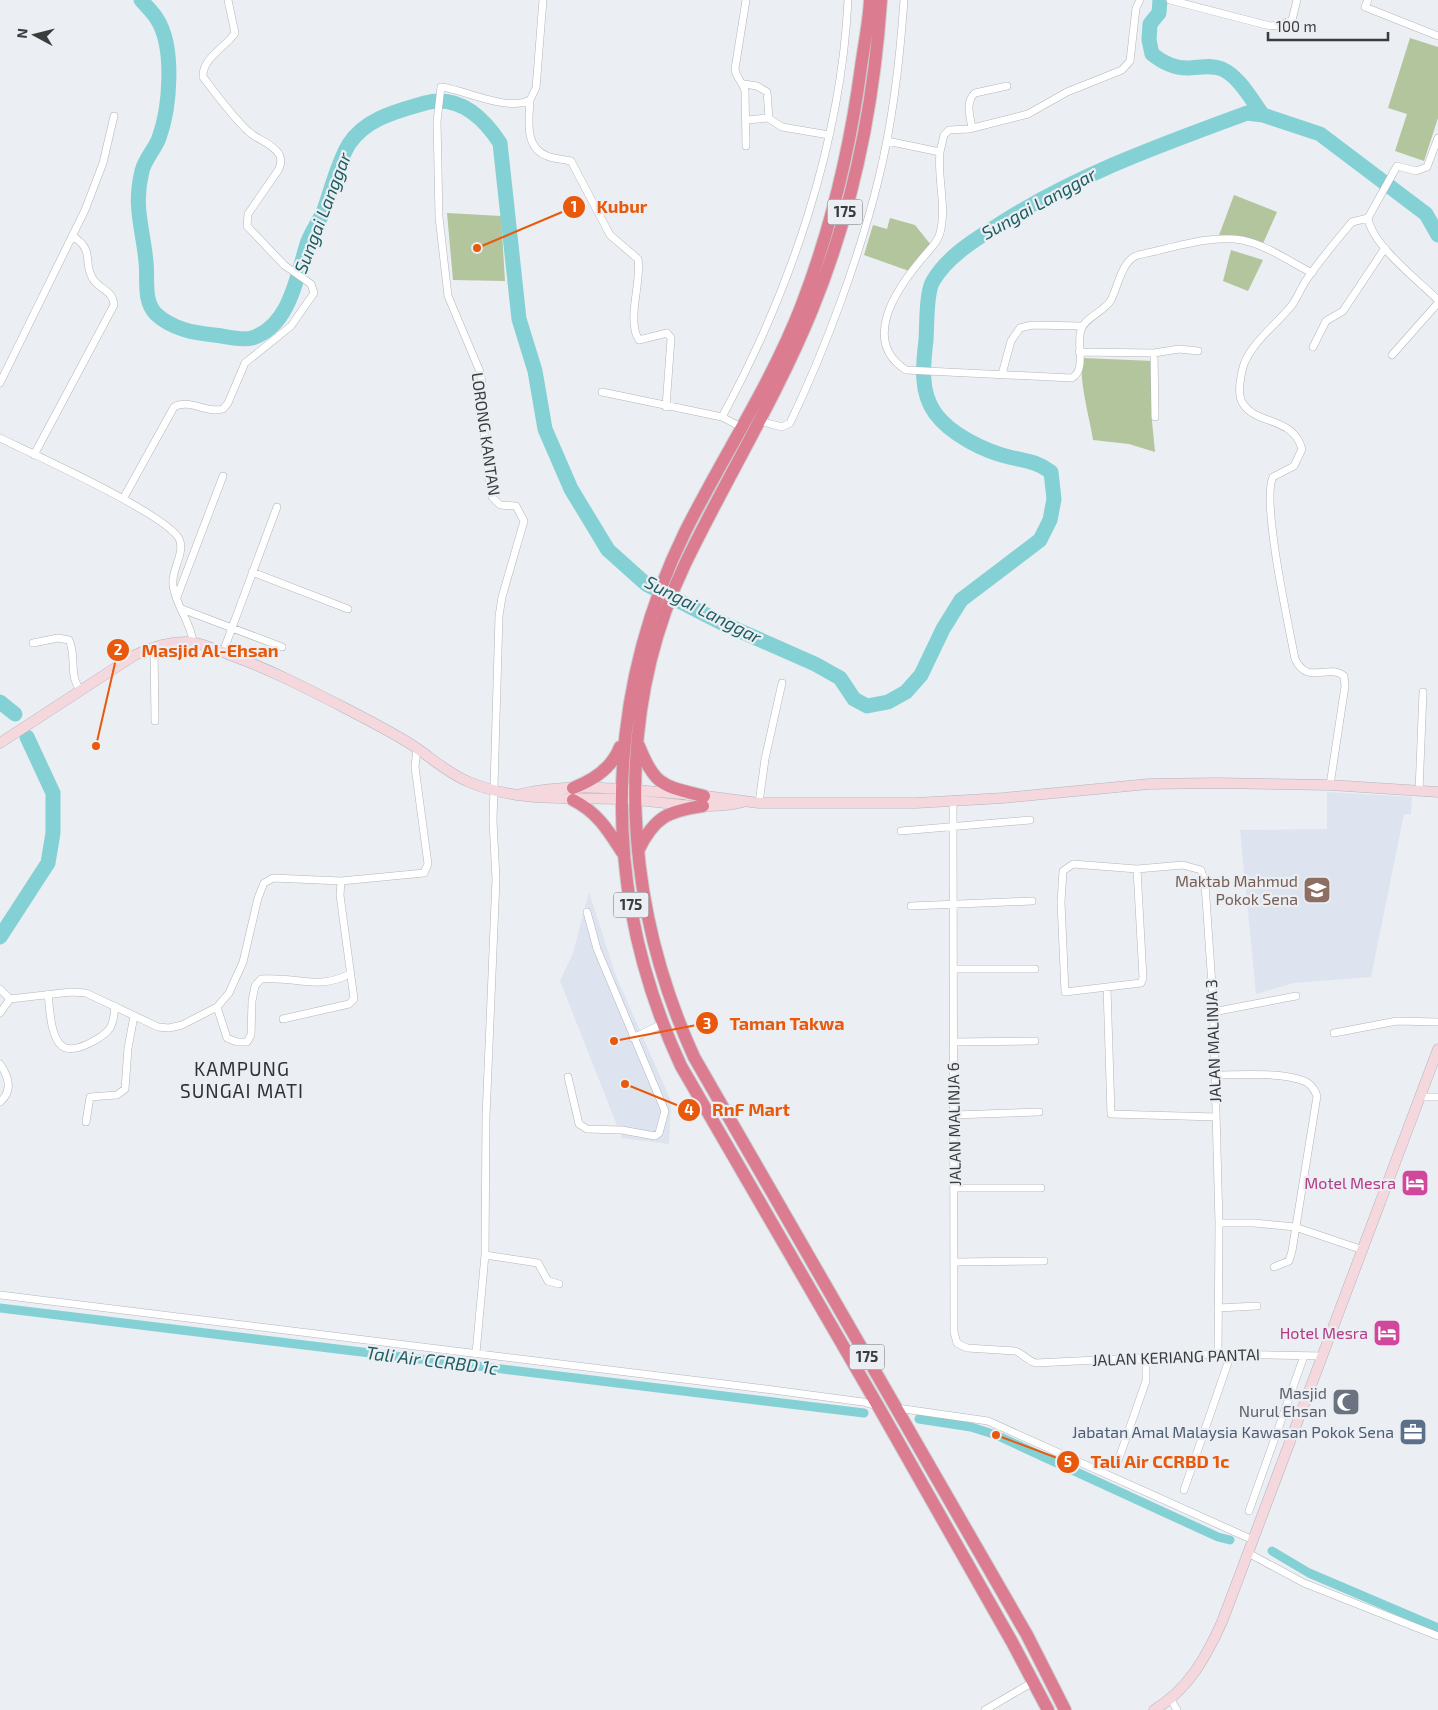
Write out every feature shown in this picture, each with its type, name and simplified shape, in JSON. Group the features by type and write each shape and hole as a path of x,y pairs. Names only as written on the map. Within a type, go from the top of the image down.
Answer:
{"highway":[{"name":"175","path":"870,0 856,101 843,171 829,223 800,308 772,372 686,530 664,579 650,618 633,684 624,740 621,794 622,852 642,956 662,1024 701,1103 878,1406 1048,1710"},
{"name":"175","path":"881,0 868,104 844,218 831,261 812,311 760,421 677,583 663,623 645,687 637,739 635,795 637,853 662,976 676,1018 694,1057 1027,1634 1063,1705"},
{"path":"637,739 646,764 662,784 704,801"},
{"path":"622,852 601,820 573,794 602,772 616,758 624,740"},
{"path":"637,853 646,834 662,816 704,801"},
{"path":"1063,1705 1072,1710"}],"main road":[{"path":"0,743 135,655 154,647 175,642 192,642 223,652 295,682 381,727 417,749 449,773 470,783 536,799 573,794 621,794 730,805 744,802 953,800 1003,798 1149,784 1216,783 1330,786 1438,792"},
{"path":"1154,1710 1171,1700 1188,1681 1206,1655 1222,1622 1438,1049"}],"street":[{"path":"123,499 174,407 183,404 212,410 223,409 228,403 245,363 291,326 314,293 312,284 284,265 249,230 246,224 254,204 279,169 280,157 269,144 250,133 238,121 203,77 206,62 228,43 234,33 228,0"},
{"path":"543,0 536,88 530,100 529,134 535,147 547,156 571,161 610,235 638,259 634,321 636,336 639,340 667,333 671,338 666,407"},
{"path":"746,0 735,69 736,76 744,84 756,86 767,92 769,118"},
{"path":"722,417 767,327 787,279 829,135 841,70 848,0"},
{"path":"760,421 786,427 796,410 827,334 859,245 879,177 887,141 904,0"},
{"path":"1082,326 1080,368 1072,378 906,370 894,360 887,349 884,331 885,319 901,284 940,236 940,152 946,131 972,128 1028,114 1067,92 1122,70 1130,61 1136,8 1140,0"},
{"path":"1170,0 1275,26 1292,20 1297,0"},
{"path":"1368,0 1365,7 1438,36"},
{"path":"744,84 747,120 746,146"},
{"path":"972,128 969,107 971,96 975,93 1007,86"},
{"name":"LORONG KANTAN","path":"494,790 502,597 524,521 516,506 500,505 492,498 485,448 481,374 448,296 439,217 436,121 441,87 516,104 530,100"},
{"path":"0,383 85,210 103,163 114,116"},
{"path":"747,120 762,117 769,118 782,127 829,135"},
{"path":"1392,355 1438,301 1386,248 1373,232 1368,218 1372,207 1397,166 1416,171 1427,167 1438,138"},
{"path":"887,141 940,152"},
{"path":"1330,786 1345,686 1344,676 1336,672 1311,673 1304,671 1299,667 1295,659 1278,576 1270,492 1273,477 1294,466 1302,449 1298,438 1286,426 1246,409 1241,400 1240,393 1244,364 1262,338 1294,303 1312,273 1352,222 1368,218"},
{"path":"34,455 114,305 111,294 94,281 90,274 87,250 81,241 72,236"},
{"path":"1002,374 1011,341 1020,328 1032,325 1082,326 1110,302 1132,256 1210,240 1234,239 1263,247 1312,273"},
{"path":"1313,347 1326,321 1343,311 1386,248"},
{"path":"1080,352 1154,353 1179,349 1198,351"},
{"path":"1154,353 1155,417"},
{"path":"602,392 666,407 722,417 743,428"},
{"path":"0,438 123,499 170,527 180,539 181,548 173,585 192,630 192,642"},
{"path":"177,597 223,476"},
{"path":"223,652 277,507"},
{"path":"252,572 348,609"},
{"path":"182,609 282,646"},
{"path":"33,643 58,638 69,640 73,652 74,679 81,690"},
{"path":"154,647 155,721"},
{"path":"759,803 765,759 782,683"},
{"path":"1419,791 1423,692"},
{"path":"0,1013 10,999 71,992 86,993 158,1027 170,1028 182,1025 217,1007 229,993 243,962 258,898 264,883 273,878 341,881 420,874 427,869 414,767 417,749"},
{"path":"476,1353 485,1255 488,1053 496,879 494,790"},
{"name":"JALAN MALINJA 6","path":"953,800 954,1332 957,1343 967,1348 1015,1351 1021,1353 1028,1361"},
{"path":"901,831 1030,820"},
{"name":"JALAN MALINJA 3","path":"1107,987 1065,992 1061,902 1063,871 1073,864 1137,869 1183,865 1201,870 1205,884 1213,1012 1219,1223 1218,1354"},
{"path":"1137,869 1143,978 1142,983 1107,987 1111,1114 1216,1117"},
{"path":"283,1019 352,1003 354,996 340,895 341,881"},
{"path":"911,906 1032,901"},
{"path":"568,1076 579,1124 587,1129 622,1130 655,1136 659,1133 665,1111 597,949 587,912"},
{"path":"953,969 1035,969"},
{"path":"217,1007 227,1038 237,1042 246,1042 251,1035 255,986 261,979 291,979 323,983 334,982 350,974"},
{"path":"0,989 10,999"},
{"path":"48,994 57,1040 63,1047 72,1050 80,1048 106,1033 111,1026 115,1006"},
{"path":"1213,1012 1296,996"},
{"path":"86,1122 90,1097 117,1095 125,1090 128,1048 134,1016"},
{"path":"1334,1033 1397,1021 1438,1022"},
{"path":"633,1038 662,1024"},
{"path":"954,1042 1035,1040"},
{"path":"0,1064 4,1070 9,1087 6,1097 0,1102"},
{"path":"1215,1075 1293,1078 1302,1080 1313,1087 1317,1096 1289,1261 1274,1267"},
{"path":"1420,1097 1438,1097"},
{"path":"954,1115 1039,1112"},
{"path":"955,1188 1041,1188"},
{"path":"1219,1223 1254,1223 1295,1227 1363,1250"},
{"path":"485,1255 538,1262 548,1281 559,1284"},
{"path":"954,1262 1044,1261"},
{"path":"0,1295 853,1400 878,1406"},
{"path":"1218,1308 1257,1306"},
{"name":"JALAN KERIANG PANTAI","path":"1028,1361 1045,1363 1146,1356 1218,1354 1323,1356"},
{"path":"1184,1490 1232,1354"},
{"path":"1118,1461 1146,1381 1146,1356"},
{"path":"1248,1510 1304,1356"},
{"path":"897,1408 988,1421 1253,1540"},
{"path":"1278,1431 1292,1437"},
{"path":"1270,1453 1284,1458"},
{"path":"1255,1494 1269,1499"},
{"path":"1248,1553 1304,1583 1438,1636"},
{"path":"985,1710 1033,1682"},
{"path":"1171,1700 1177,1710"}],"shaded area":[{"name":"Maktab Mahmud Pokok Sena","path":"1327,792 1412,797 1411,814 1404,814 1371,977 1294,983 1256,994 1240,830 1327,829"},
{"path":"589,892 616,976 671,1101 669,1144 622,1138 560,981 573,953"}],"green space":[{"path":"1410,38 1438,47 1438,118 1424,161 1395,151 1407,114 1388,108"},
{"path":"1234,195 1277,212 1261,248 1218,238"},
{"path":"447,213 501,216 505,281 453,280"},
{"path":"890,218 915,225 931,245 909,271 864,255 873,225 887,229"},
{"path":"1231,250 1263,260 1248,291 1223,281"},
{"path":"1084,358 1153,361 1151,411 1155,452 1129,444 1093,440 1083,385 1082,365"}],"waterway":[{"name":"Sungai Langgar","path":"141,0 155,16 163,31 169,78 163,125 157,142 143,167 138,196 146,262 147,290 149,303 156,314 176,327 199,333 243,339 252,338 265,332 275,323 290,299 309,240 324,210 341,160 356,135 383,117 425,103 449,102 469,110 486,125 500,143 519,319 535,371 545,429 571,489 608,550 646,584 722,623 815,664 840,678 854,699 867,706 888,702 906,692 921,675 943,629 961,600 1040,540 1050,520 1054,499 1051,472 1036,463 999,454 958,435 941,421 930,405 927,396 924,369 929,293 933,281 939,272 961,250 1025,209 1086,177 1247,113 1263,115 1320,134 1426,214 1438,235"},
{"path":"1160,0 1159,13 1150,24 1149,40 1152,54 1164,62 1177,67 1209,66 1222,69 1240,83 1263,115"},
{"path":"0,702 15,714"},
{"path":"0,937 48,863 53,833 53,793 27,737"},
{"name":"Tali Air CCRBD 1c","path":"0,1308 864,1413"},
{"name":"Tali Air CCRBD 1c","path":"919,1419 971,1427 996,1435 1218,1537 1230,1540"},
{"name":"Tali Air CCRBD 1c","path":"1272,1551 1309,1573 1438,1628"}],"place":[{"name":"Kubur","path":"477,248"},
{"name":"Masjid Al-Ehsan","path":"96,746"},
{"name":"Maktab Mahmud Pokok Sena","path":"1317,890"},
{"name":"Taman Takwa","path":"614,1041"},
{"name":"RnF Mart","path":"625,1084"},
{"name":"Motel Mesra","path":"1415,1183"},
{"name":"Hotel Mesra","path":"1387,1333"},
{"name":"Masjid Nurul Ehsan","path":"1346,1402"},
{"name":"Jabatan Amal Malaysia Kawasan Pokok Sena","path":"1413,1432"},
{"name":"Tali Air CCRBD 1c","path":"996,1435"}],"district":[{"name":"KAMPUNG SUNGAI MATI","path":"242,1080"}]}
